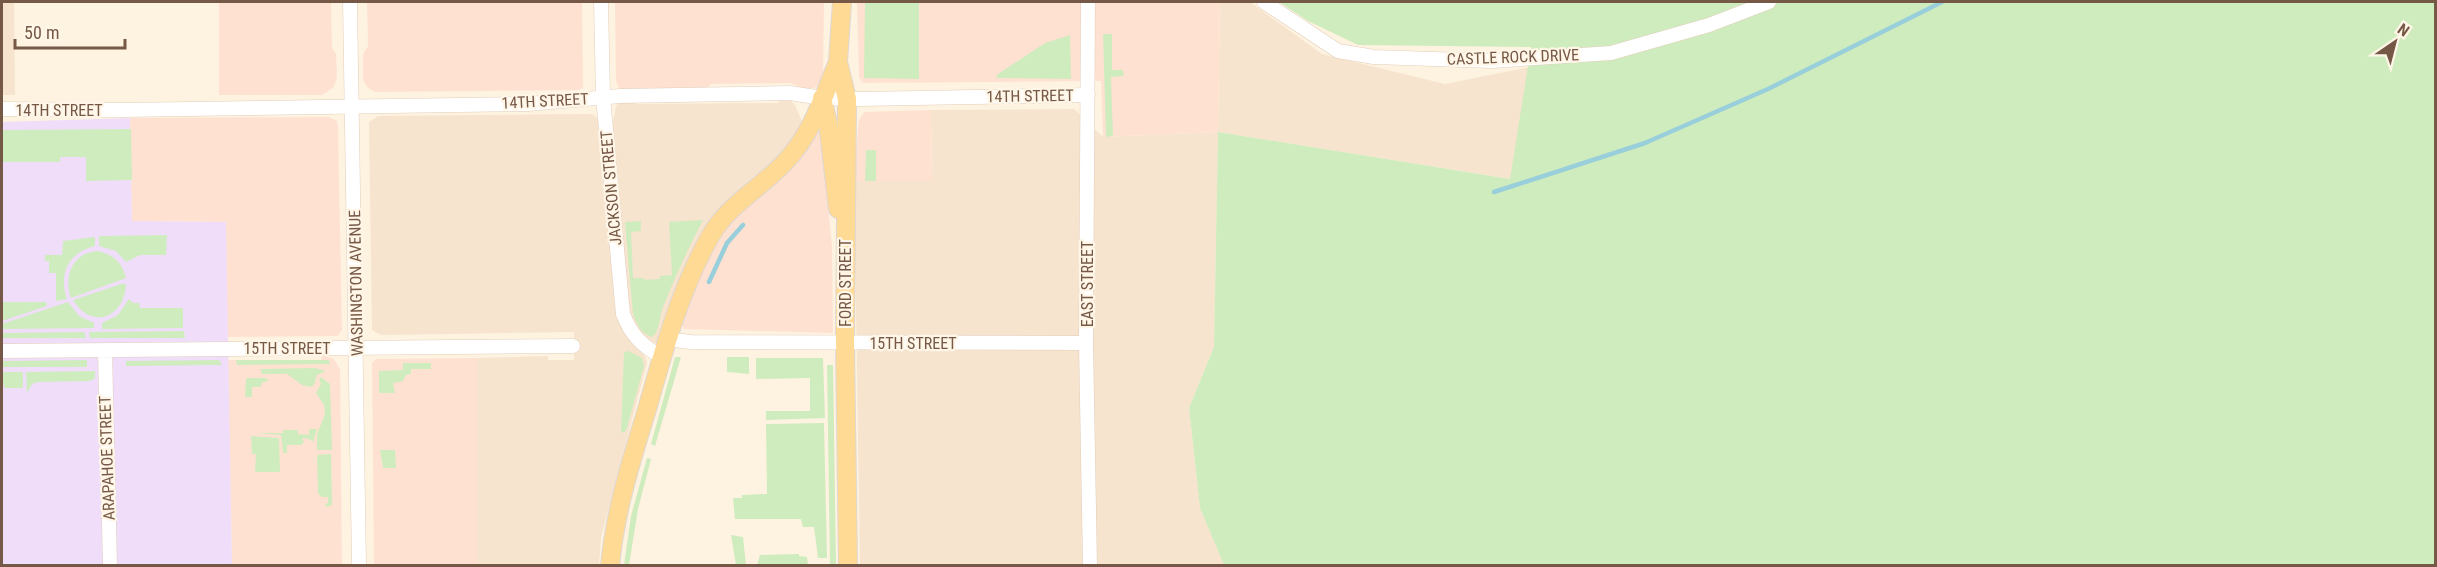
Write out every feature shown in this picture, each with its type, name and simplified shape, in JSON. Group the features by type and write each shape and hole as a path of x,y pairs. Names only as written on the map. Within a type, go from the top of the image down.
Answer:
{"main road":[{"name":"FORD STREET","path":"842,2 838,62 847,99 844,342 848,566"},
{"path":"610,566 614,534 626,480 662,357 698,263 711,235 727,212 784,164 810,129 838,62"},
{"path":"822,98 828,123 834,190 845,241"}],"street":[{"name":"WASHINGTON AVENUE","path":"350,2 359,566"},
{"name":"JACKSON STREET","path":"601,2 603,98 623,314 630,331 640,343 662,357"},
{"name":"EAST STREET","path":"1088,2 1086,343 1090,566"},
{"name":"CASTLE ROCK DRIVE","path":"1264,2 1338,51 1374,57 1492,60 1611,53 1709,25 1769,2"},
{"name":"14TH STREET","path":"2,109 528,104 603,98 790,93 847,99 1088,95"},
{"name":"15TH STREET","path":"668,339 690,342 1086,343"},
{"name":"15TH STREET","path":"2,351 573,346"},
{"name":"ARAPAHOE STREET","path":"105,351 105,430 110,566"}],"shaded area":[{"path":"2,2 14,2 15,95 2,95"},
{"path":"219,2 331,2 332,48 336,54 337,78 333,88 322,95 219,95"},
{"path":"367,2 582,2 583,88 578,90 375,92 367,87 363,80 363,54 368,46"},
{"path":"615,2 824,2 823,78 814,88 802,88 791,83 711,84 706,90 619,89 616,81"},
{"path":"857,2 1220,2 1218,132 1103,137 1101,81 863,83 859,77"},
{"path":"1220,2 1250,2 1322,54 1445,84 1530,67 1511,179 1218,132"},
{"path":"788,98 795,105 802,121 794,140 658,342 646,340 629,322 612,128 616,106 619,102 633,101 635,104 778,103 781,99"},
{"path":"1074,109 1103,137 1218,132 1214,347 1189,408 1200,508 1224,565 860,565 854,181 932,181 931,110"},
{"path":"931,110 932,181 854,181 859,120 864,112"},
{"path":"590,114 599,121 616,309 647,363 601,538 599,565 477,565 477,358 548,356 548,360 574,360 574,332 381,335 372,330 369,122 378,116"},
{"path":"329,117 337,121 338,127 342,330 338,336 227,337 226,222 132,221 130,118"},
{"path":"130,118 132,221 226,222 232,565 2,565 2,122"},
{"path":"820,128 832,246 833,333 684,329 681,323 701,270 729,219"},
{"path":"322,355 334,359 340,369 342,565 232,565 228,360 321,360"},
{"path":"477,358 477,565 374,565 372,363 376,359"}],"green space":[{"path":"865,2 919,2 919,79 864,78"},
{"path":"1279,2 2435,2 2435,565 1224,565 1200,508 1189,408 1214,347 1218,132 1510,179 1531,47 1358,45 1308,21"},
{"path":"1103,34 1112,34 1112,70 1123,70 1124,76 1111,77 1113,136 1106,137"},
{"path":"1070,35 1071,79 996,78 998,74 1045,43"},
{"path":"131,129 132,180 86,181 86,157 60,157 60,162 2,162 2,130"},
{"path":"866,150 876,150 876,181 865,181"},
{"path":"703,220 668,296 657,331 652,337 640,328 633,314 625,222 641,221 641,231 631,232 633,278 645,280 672,275 669,222"},
{"path":"167,235 166,255 140,255 126,262 116,251 99,246 99,236"},
{"path":"95,237 95,246 78,253 68,265 64,281 67,299 56,301 56,273 49,273 49,261 45,261 45,255 62,255 63,241"},
{"path":"98,251 116,260 126,278 71,298 68,282 72,267 82,256"},
{"path":"126,284 120,305 106,316 89,315 81,310 73,300"},
{"path":"129,299 133,303 139,303 140,308 183,308 183,328 102,329 102,323 118,315"},
{"path":"2,302 46,302 47,306 2,321"},
{"path":"68,302 79,316 94,323 94,328 2,329 2,324"},
{"path":"184,331 185,338 90,338 89,332"},
{"path":"84,332 86,338 2,338 2,333"},
{"path":"628,351 642,358 644,366 626,431 621,433 624,352"},
{"path":"675,357 681,357 655,446 651,444"},
{"path":"727,357 749,357 749,374 727,372"},
{"path":"756,358 823,358 825,418 766,420 766,411 810,411 810,378 756,379"},
{"path":"87,360 87,367 2,367 2,361"},
{"path":"219,360 222,365 126,366 126,361"},
{"path":"236,360 329,360 330,364 237,365"},
{"path":"403,363 431,363 431,369 411,369 411,374 406,375 403,381 393,383 395,393 379,393 379,371 403,370"},
{"path":"827,365 833,365 836,566 830,565"},
{"path":"315,368 326,371 317,375 314,385 310,387 302,385 287,374 262,374 260,369"},
{"path":"95,371 95,378 90,381 38,382 32,384 27,393 26,372"},
{"path":"2,372 23,372 23,388 5,388 2,382"},
{"path":"321,377 330,384 332,450 317,450 317,434 325,414 324,405 316,393 321,384 319,379"},
{"path":"246,378 266,378 269,381 263,382 260,387 252,387 252,397 245,397"},
{"path":"824,423 827,558 818,558 814,527 803,527 801,519 735,519 733,498 742,498 742,495 767,494 766,424"},
{"path":"309,429 317,429 313,442 302,438 304,442 301,445 287,445 287,453 283,453 281,435 256,433 283,433 283,430 298,430 298,434 309,435"},
{"path":"251,436 279,438 280,472 255,472 256,454 252,454"},
{"path":"380,450 395,450 396,468 383,468"},
{"path":"331,454 332,505 327,507 325,506 328,497 318,494 317,455"},
{"path":"647,458 651,459 638,509 629,565 624,565 631,516"},
{"path":"731,535 743,537 746,565 736,565"},
{"path":"799,554 799,556 807,557 808,565 757,565 760,555"}],"waterway":[{"path":"1494,192 1645,143 1768,89 1942,2"},
{"path":"709,282 727,243 743,225"}]}
